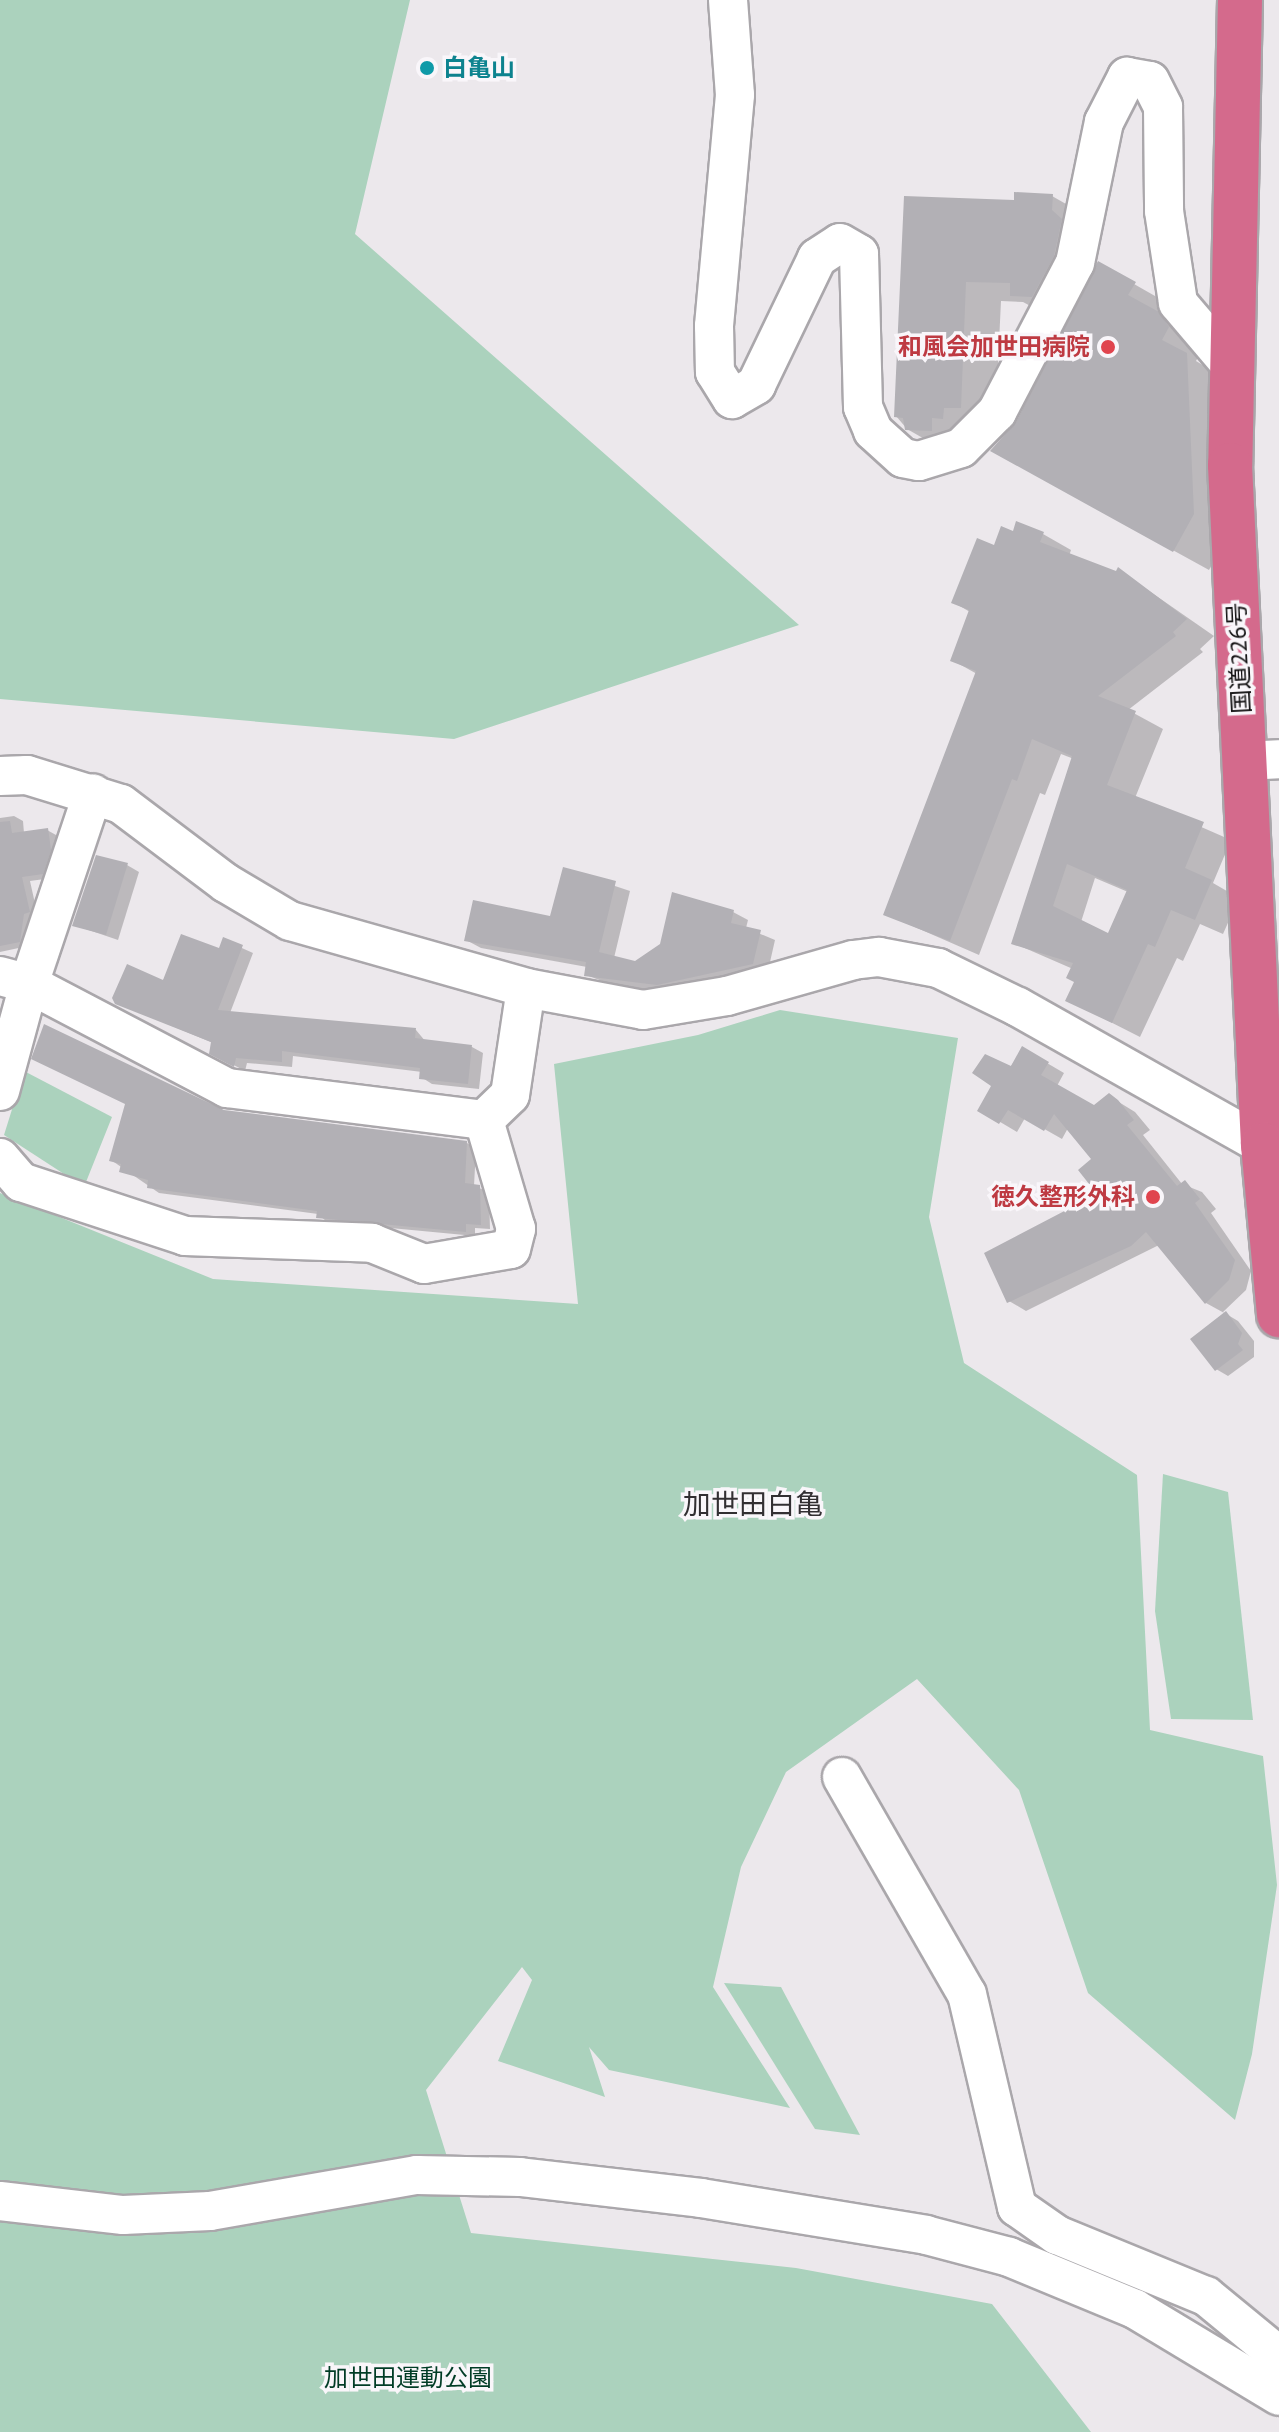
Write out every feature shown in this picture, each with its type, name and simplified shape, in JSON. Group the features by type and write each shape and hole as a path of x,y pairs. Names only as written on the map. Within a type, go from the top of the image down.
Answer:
{"highway":[{"name":"国道226号","path":"1240,0 1229,363 1262,760 1271,1149 1279,1315"}],"street":[{"path":"728,0 735,95 714,326 715,372 732,399 756,385 817,258 840,243 859,254 863,407 873,431 903,458 919,461 961,448 997,412 1075,263 1104,122 1127,77 1150,81 1163,107 1164,211 1178,303 1229,363"},
{"path":"0,776 27,775 121,804 226,883 290,921 526,988 643,1010 727,996 853,960 919,962 1018,1007 1271,1149"},
{"path":"0,1091 14,980 93,793"},
{"path":"14,980 227,1088 484,1120"},
{"path":"484,1120 510,1095 526,988"},
{"path":"0,1158 21,1182 185,1236 372,1243 424,1264 511,1249 516,1229 484,1120"},
{"path":"842,1777 967,1994 1017,2207 1057,2235 1206,2296 1279,2356"},
{"path":"0,2201 123,2215 210,2211 417,2175 520,2177 701,2198 926,2235 1009,2257 1135,2309 1279,2396"}],"green space":[{"path":"0,0 410,0 355,234 799,625 454,739 0,699"},
{"name":"加世田運動公園","path":"780,1010 958,1038 929,1217 964,1363 1137,1475 1150,1730 1263,1756 1277,1885 1252,2054 1235,2120 1088,1993 1019,1790 917,1679 786,1772 741,1867 713,1987 790,2108 609,2070 589,2047 605,2097 498,2061 532,1980 522,1967 426,2090 471,2233 796,2268 992,2304 1091,2432 0,2432 0,1193 213,1279 578,1304 554,1064 698,1035"},
{"path":"24,1071 112,1117 84,1187 4,1135"},
{"path":"1163,1474 1228,1492 1253,1720 1171,1719 1155,1611"},
{"path":"724,1983 781,1987 860,2135 815,2129"}],"building":[{"path":"1014,192 1053,194 1052,210 1062,219 1054,256 1032,297 1010,296 1010,283 966,282 961,408 944,408 943,419 932,418 932,431 905,430 903,418 894,417 904,196 1014,200"},
{"path":"1098,261 1136,282 1128,295 1159,312 1169,327 1162,340 1187,353 1194,514 1173,552 990,451 1016,422"},
{"path":"1016,521 1044,532 1040,542 1116,571 1118,567 1187,619 1173,632 1176,636 1098,696 1136,711 1107,785 1204,822 1185,868 1212,880 1195,920 1171,910 1155,947 1148,944 1112,1023 1065,1001 1074,982 1066,978 1073,963 1011,944 1072,756 1032,739 1017,781 1012,779 950,941 883,915 976,671 950,661 969,610 951,603 977,538 994,545 1001,526 1013,531","holes":["1067,864 1127,890 1108,933 1053,906"]},
{"path":"10,821 12,833 48,828 51,850 43,874 22,877 30,912 24,914 20,942 0,946 0,822"},
{"path":"96,855 128,863 106,935 72,926"},
{"path":"563,867 616,881 599,952 635,961 660,944 672,892 734,910 731,923 761,930 753,964 657,985 584,976 586,962 464,941 473,900 550,916"},
{"path":"181,934 219,948 223,937 243,945 218,1010 416,1028 415,1038 472,1045 468,1084 419,1079 420,1068 282,1051 282,1062 236,1058 234,1067 209,1054 211,1042 115,1004 112,998 127,964 163,980"},
{"path":"44,1024 224,1110 467,1141 465,1183 480,1185 481,1225 466,1224 466,1232 316,1218 317,1211 147,1188 148,1180 119,1172 121,1164 109,1161 125,1104 31,1059"},
{"name":"徳久整形外科","path":"1022,1046 1049,1062 1041,1075 1094,1105 1109,1093 1118,1100 1134,1120 1127,1125 1177,1186 1185,1180 1200,1199 1195,1203 1235,1260 1229,1280 1205,1304 1146,1232 1131,1246 1007,1303 984,1253 1097,1194 1078,1170 1091,1159 1054,1114 1044,1131 1008,1110 999,1124 977,1111 991,1086 972,1073 985,1054 1011,1066"},
{"path":"1226,1311 1242,1333 1238,1344 1243,1350 1215,1371 1190,1339"}],"place":[{"name":"白亀山","path":"427,68"},
{"name":"和風会加世田病院","path":"1108,347"},
{"name":"徳久整形外科","path":"1153,1197"}],"district":[{"name":"加世田白亀","path":"753,1504"}]}
